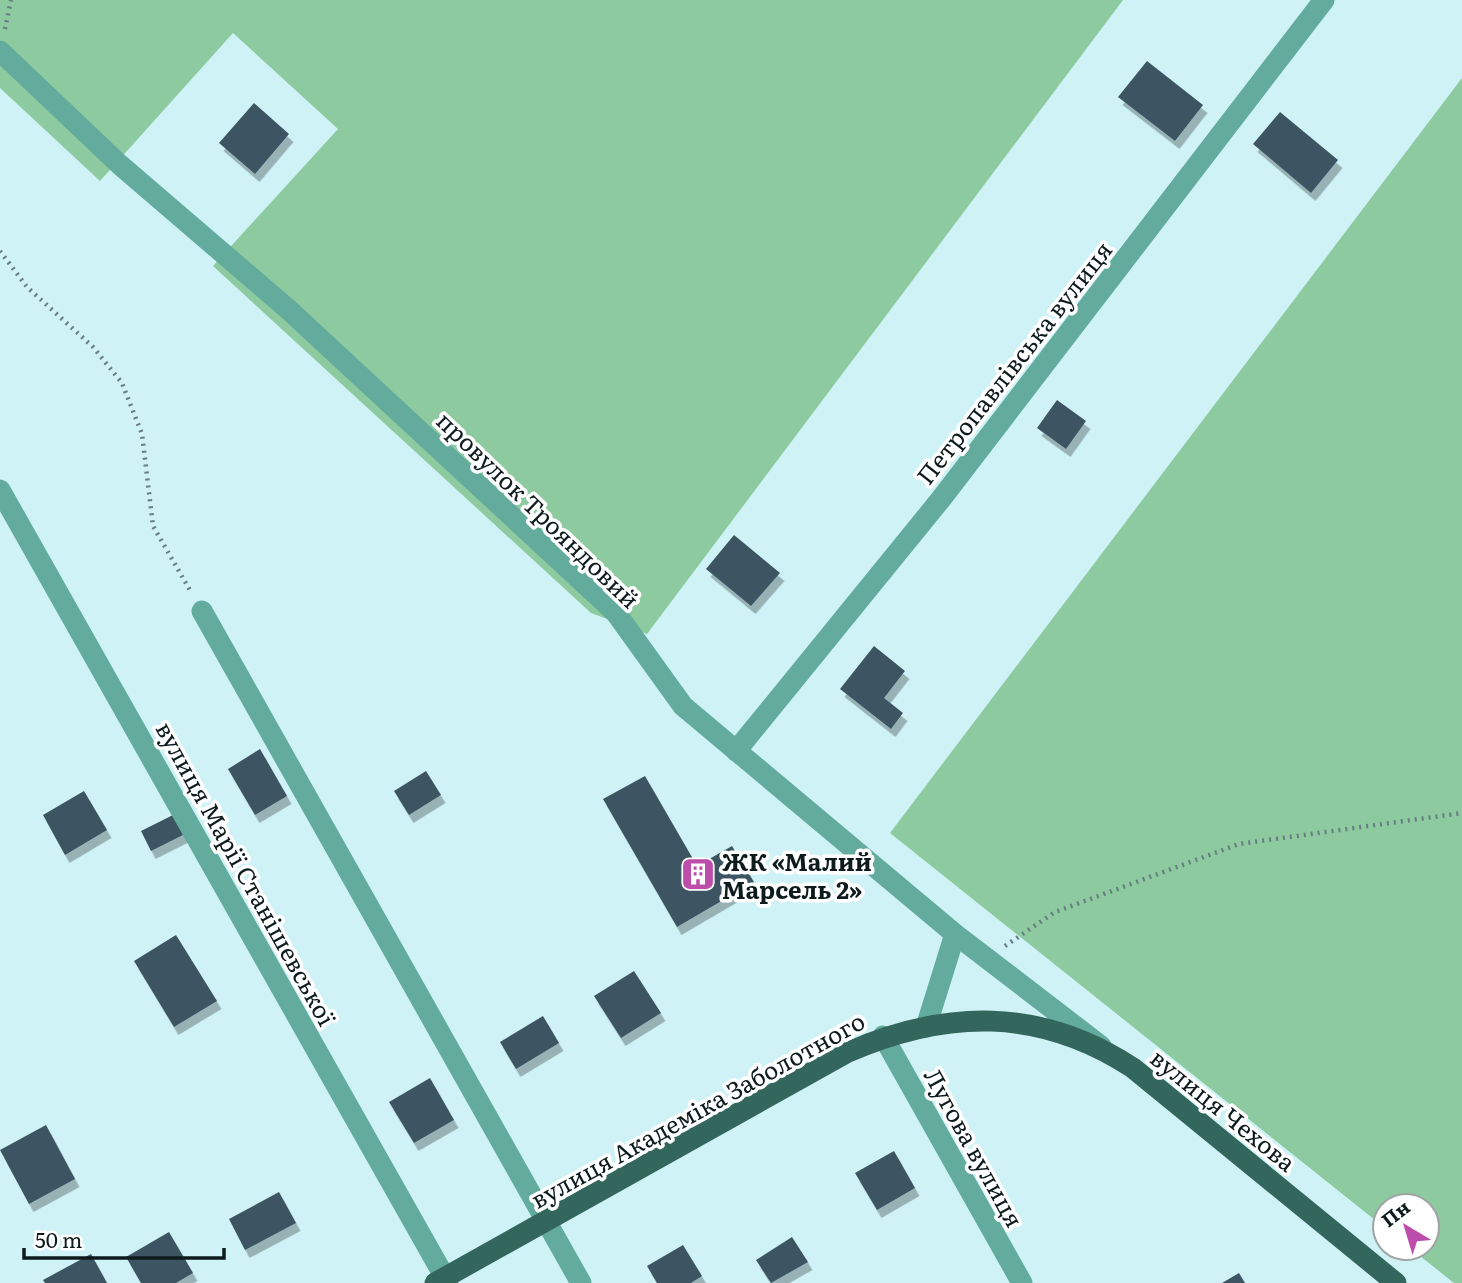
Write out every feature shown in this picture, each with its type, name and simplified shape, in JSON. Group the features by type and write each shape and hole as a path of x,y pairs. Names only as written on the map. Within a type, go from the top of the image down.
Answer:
{"main road":[{"name":"вулиця Академіка Заболотного","path":"443,1281 546,1220 846,1053 884,1036 926,1027 997,1019"},
{"name":"вулиця Чехова","path":"997,1019 1053,1029 1109,1052 1158,1087 1396,1283"}],"street":[{"name":"Петропавлівська вулиця","path":"736,751 941,499 1324,0"},
{"name":"провулок Трояндовий","path":"1,44 119,164 289,310 616,613 682,706 955,934 1109,1052"},
{"name":"вулиця Марії Станішевської","path":"0,490 443,1281"},
{"path":"202,611 581,1283"},
{"path":"926,1027 955,934"},
{"name":"Лугова вулиця","path":"884,1036 1023,1283"}],"path":[{"path":"1,44 12,0"},
{"path":"0,251 27,287 93,346 122,383 142,434 153,526 202,611"},
{"path":"988,959 1055,912 1239,844 1462,813"}],"green space":[{"path":"0,0 1123,0 647,634 591,613 213,266 338,129 233,33 100,181 0,88"},
{"path":"1462,78 1462,1283 1454,1283 1428,1262 1441,1262 1441,1192 1371,1192 1371,1217 890,833"}],"building":[{"path":"1147,61 1203,105 1175,141 1118,97"},
{"path":"254,103 289,134 255,174 219,143"},
{"path":"1280,112 1338,160 1311,193 1253,144"},
{"path":"1057,400 1086,421 1066,449 1037,428"},
{"path":"734,535 780,573 751,606 706,569"},
{"path":"874,646 905,671 884,698 903,713 891,729 840,689"},
{"path":"260,749 287,796 255,815 228,769"},
{"path":"426,771 441,795 409,815 394,791"},
{"name":"ЖК «Малий Марсель 2»","path":"645,776 697,866 732,846 754,882 677,927 603,799"},
{"path":"84,791 107,830 65,855 43,815"},
{"path":"179,812 189,832 151,851 141,831"},
{"path":"176,935 217,1001 174,1027 134,961"},
{"path":"634,971 661,1013 621,1038 594,996"},
{"path":"543,1016 559,1043 516,1069 500,1042"},
{"path":"430,1078 454,1120 414,1143 389,1102"},
{"path":"46,1125 75,1179 29,1204 0,1150"},
{"path":"894,1151 915,1188 877,1210 855,1173"},
{"path":"279,1192 296,1223 245,1250 229,1219"},
{"path":"169,1232 193,1273 176,1283 141,1283 126,1257"},
{"path":"792,1237 808,1262 771,1283 756,1260"},
{"path":"683,1245 702,1276 691,1283 657,1283 647,1266"},
{"path":"91,1254 107,1283 45,1283 43,1280"},
{"path":"1239,1273 1245,1283 1222,1283"}],"place":[{"name":"ЖК «Малий Марсель 2»","path":"698,874"}]}
